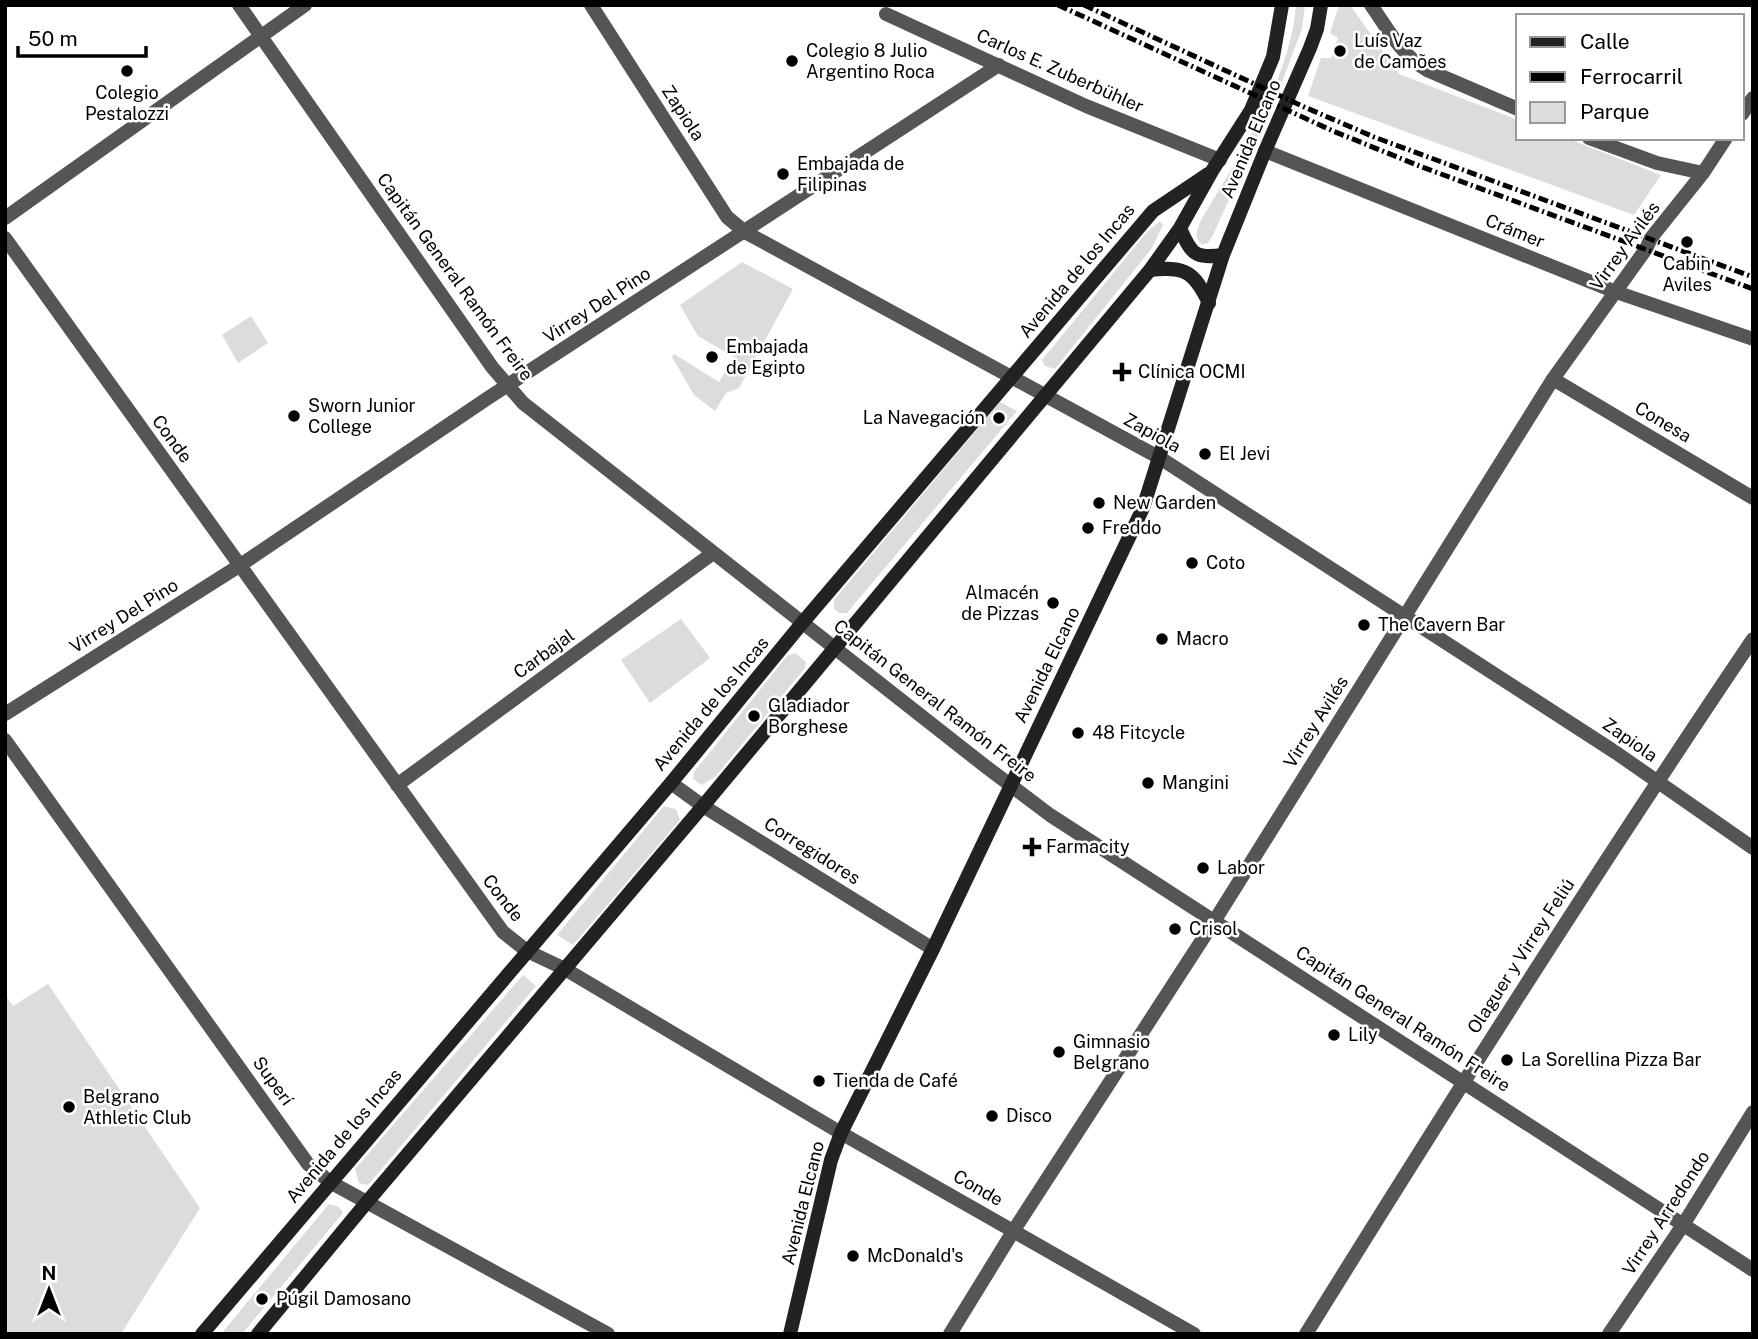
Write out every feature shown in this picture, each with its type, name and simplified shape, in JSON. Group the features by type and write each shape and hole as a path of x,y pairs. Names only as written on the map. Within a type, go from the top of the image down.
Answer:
{"main road":[{"name":"Avenida Elcano","path":"1216,165 1251,110 1263,83 1273,57 1282,5"},
{"name":"Avenida Elcano","path":"790,1334 831,1160 841,1133 933,949 1143,508 1223,255 1310,48 1321,5"},
{"path":"258,1334 366,1202 704,806 1150,270 1180,229 1216,165"},
{"name":"Avenida de los Incas","path":"202,1334 1153,211 1216,165"},
{"path":"1180,229 1187,245 1195,254 1206,257 1223,255"},
{"path":"1150,270 1180,269 1192,276 1209,303"}],"street":[{"name":"Capitán General Ramón Freire","path":"239,5 492,367 523,403 1050,815 1753,1270"},
{"path":"5,218 304,5"},
{"name":"Zapiola","path":"591,5 727,217 744,232 1160,458 1615,752 1753,848"},
{"path":"1371,5 1404,54 1413,62 1516,108"},
{"name":"Carlos E. Zuberbühler","path":"886,15 1216,165"},
{"name":"Virrey Del Pino","path":"5,714 239,566 508,386 999,65"},
{"path":"1594,140 1657,163 1703,173"},
{"name":"Virrey Avilés","path":"950,1334 1014,1230 1215,920 1553,380 1646,250 1651,238 1703,173 1725,140"},
{"name":"Crámer","path":"1265,151 1616,292 1753,339"},
{"name":"Conde","path":"5,238 503,932 527,951 565,969 841,1133 1194,1334"},
{"name":"Conesa","path":"1553,380 1753,498"},
{"name":"Carbajal","path":"397,785 713,553"},
{"name":"Olaguer y Virrey Feliú","path":"1306,1334 1463,1080 1753,639"},
{"name":"Superí","path":"5,740 308,1164 330,1182 608,1334"},
{"name":"Corregidores","path":"671,783 933,949"},
{"name":"Virrey Arredondo","path":"1609,1334 1683,1224 1753,1112"}],"green space":[{"path":"1296,5 1305,5 1302,29 1282,82 1213,235 1208,243 1202,245 1197,236 1201,220 1246,144 1274,89 1292,33"},
{"path":"1339,5 1350,5 1399,74 1516,119 1516,140 1571,140 1661,175 1634,215 1308,96 1321,58 1331,58 1338,38 1330,33"},
{"path":"1160,221 1163,225 1152,248 1055,369 1045,366 1042,360 1146,233"},
{"path":"742,262 793,289 739,388 726,393 715,411 694,395 672,357 674,354 719,382 734,357 698,336 680,305"},
{"path":"251,316 268,343 238,363 222,335"},
{"path":"1000,402 1017,411 847,613 839,613 834,609 834,600"},
{"path":"681,619 710,658 650,703 621,660"},
{"path":"795,653 806,662 805,668 715,777 702,785 693,779 694,772 787,656"},
{"path":"664,806 676,809 680,820 573,945 557,935"},
{"path":"523,975 536,986 368,1185 359,1183 355,1169"},
{"name":"Belgrano Athletic Club","path":"48,984 200,1208 121,1334 5,1334 5,995 13,1006"},
{"path":"329,1204 339,1207 343,1213 242,1334 221,1334"}],"railway":[{"path":"1058,5 1333,131 1422,167 1753,289"},
{"path":"1084,5 1374,137 1753,277"}],"place":[{"name":"Luís Vaz de Camões","path":"1340,51"},
{"name":"Colegio 8 Julio Argentino Roca","path":"792,61"},
{"name":"Colegio Pestalozzi","path":"127,71"},
{"name":"Embajada de Filipinas","path":"783,174"},
{"name":"Cabin Aviles","path":"1687,242"},
{"name":"Embajada de Egipto","path":"712,357"},
{"name":"Clínica OCMI","path":"1122,372"},
{"name":"Sworn Junior College","path":"294,416"},
{"name":"La Navegación","path":"999,418"},
{"name":"El Jevi","path":"1205,454"},
{"name":"New Garden","path":"1099,503"},
{"name":"Freddo","path":"1088,528"},
{"name":"Coto","path":"1192,563"},
{"name":"Almacén de Pizzas","path":"1053,603"},
{"name":"The Cavern Bar","path":"1364,625"},
{"name":"Macro","path":"1162,639"},
{"name":"Gladiador Borghese","path":"754,716"},
{"name":"48 Fitcycle","path":"1078,733"},
{"name":"Mangini","path":"1148,783"},
{"name":"Farmacity","path":"1032,847"},
{"name":"Labor","path":"1203,868"},
{"name":"Crisol","path":"1175,929"},
{"name":"Lily","path":"1334,1035"},
{"name":"Gimnasio Belgrano","path":"1059,1052"},
{"name":"La Sorellina Pizza Bar","path":"1507,1060"},
{"name":"Tienda de Café","path":"819,1081"},
{"name":"Belgrano Athletic Club","path":"69,1107"},
{"name":"Disco","path":"992,1116"},
{"name":"McDonald's","path":"853,1256"},
{"name":"Púgil Damosano","path":"262,1299"}]}
